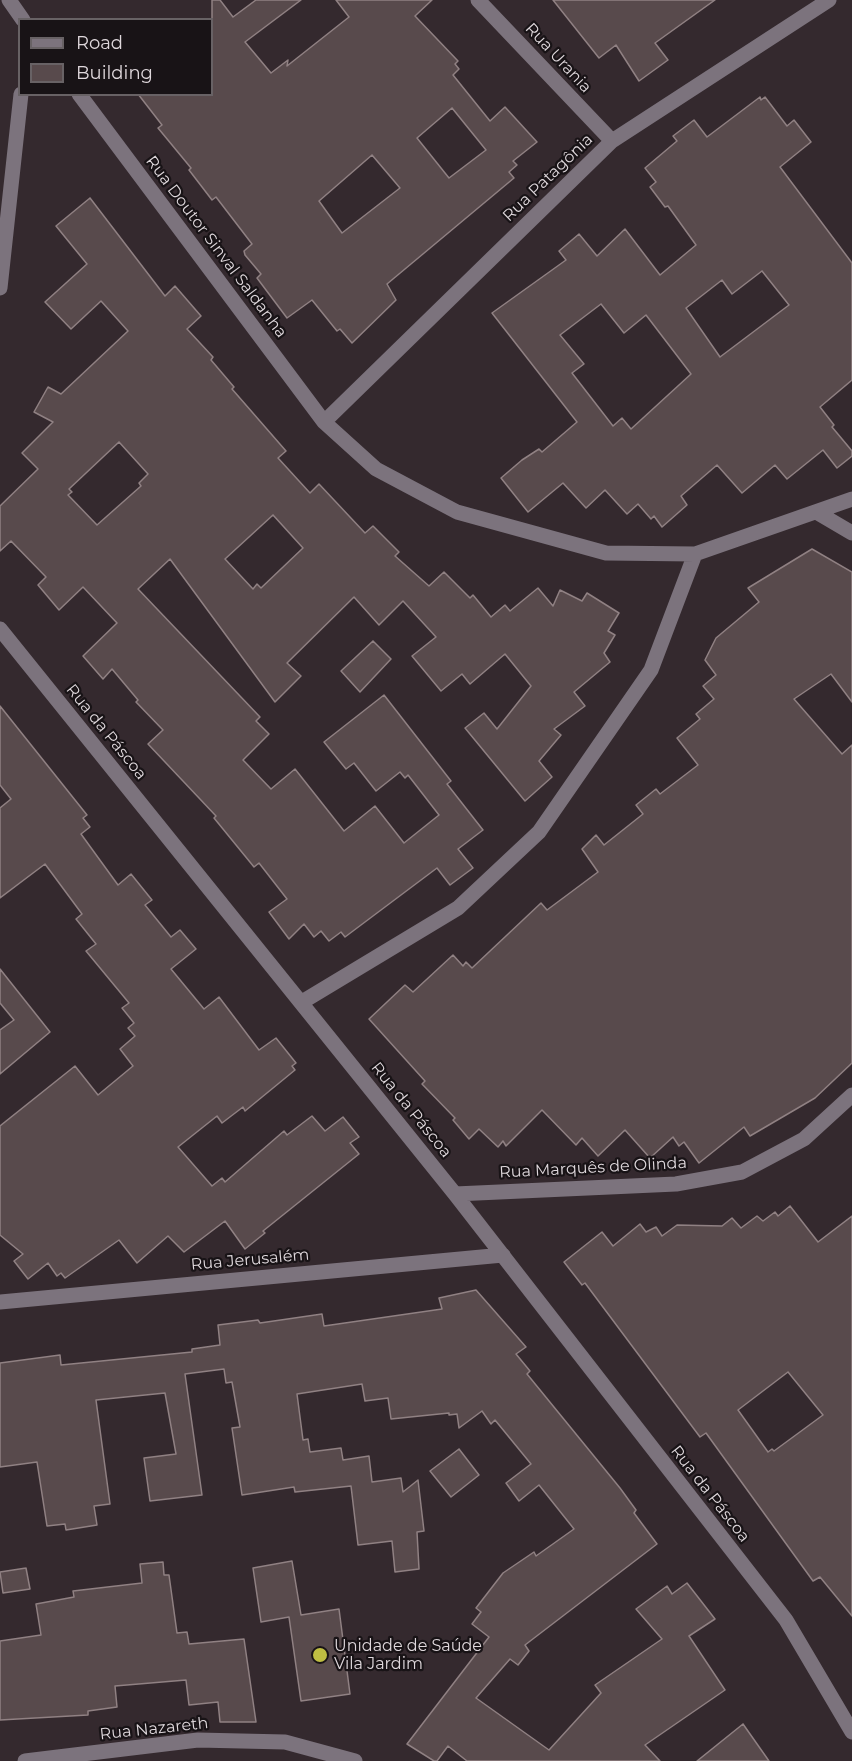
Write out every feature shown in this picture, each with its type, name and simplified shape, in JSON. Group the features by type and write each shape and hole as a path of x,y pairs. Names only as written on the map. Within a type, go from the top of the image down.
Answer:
{"street":[{"path":"9,0 22,18"},
{"name":"Rua Urania","path":"478,0 612,141"},
{"name":"Rua Patagônia","path":"324,422 612,141 828,0"},
{"path":"0,288 21,96"},
{"name":"Rua Doutor Sinval Saldanha","path":"80,96 324,422 376,470 457,512 606,554 695,554 818,513 852,499"},
{"path":"818,513 852,533"},
{"path":"302,1002 458,908 539,832 651,670 695,554"},
{"name":"Rua da Páscoa","path":"0,629 455,1194 786,1620 852,1732"},
{"name":"Rua Marquês de Olinda","path":"455,1194 676,1184 742,1172 804,1138 852,1095"},
{"name":"Rua Jerusalém","path":"2,1299 503,1255"},
{"name":"Rua Nazareth","path":"26,1761 198,1740 285,1742 355,1761"}],"building":[{"path":"212,0 220,0 233,17 256,0 301,0 245,42 271,73 288,60 287,66 349,17 336,0 432,0 415,16 458,61 455,64 459,69 453,75 490,121 505,107 537,142 513,161 517,165 509,172 514,178 387,284 396,300 352,343 340,329 337,331 312,300 287,318 257,278 261,274 245,255 244,251 252,244 216,197 212,200 189,170 191,168 158,128 162,125 140,96 213,96","holes":["452,108 486,150 449,178 417,138","372,155 400,188 342,233 319,201"]},
{"path":"553,0 715,0 655,43 668,60 639,81 616,45 599,58"},
{"path":"760,97 761,100 765,97 787,126 794,120 811,142 780,167 852,263 852,380 820,407 834,425 832,427 852,451 852,456 837,468 823,450 787,479 775,465 742,493 717,465 681,496 687,505 662,527 654,516 651,519 638,504 627,514 605,490 586,508 563,483 528,512 501,478 539,449 542,452 577,422 492,313 566,260 559,251 579,234 597,256 625,229 660,275 696,245 668,206 665,207 650,187 656,182 645,168 677,141 673,136 694,120 707,137","holes":["762,271 789,305 720,357 686,308 722,280 732,294","601,304 624,333 646,315 691,374 631,429 622,418 613,426 572,373 584,364 560,335"]},
{"path":"90,198 165,296 175,286 201,316 187,329 213,357 211,360 234,387 232,389 286,451 278,458 310,493 319,484 365,533 373,526 399,552 395,556 429,586 444,572 470,598 473,595 491,617 505,605 510,611 538,588 553,606 560,590 582,601 587,593 619,613 608,631 615,635 604,653 610,662 574,692 585,706 554,729 561,735 539,761 552,777 525,801 465,728 484,713 497,729 531,686 505,654 470,684 462,674 441,691 412,656 436,637 403,601 379,625 354,597 287,663 301,676 275,702 170,559 138,589 260,717 256,721 269,734 243,760 271,789 295,769 344,831 375,806 404,843 439,815 408,775 405,778 400,772 376,791 354,763 346,769 324,742 384,695 451,781 447,784 483,830 458,849 473,868 450,885 437,868 345,937 341,932 329,941 321,931 314,937 304,924 289,939 269,912 287,899 259,863 254,867 214,818 216,816 148,744 163,730 136,702 138,700 112,669 103,679 83,656 117,623 83,587 59,610 38,585 46,577 11,541 0,551 0,506 38,469 22,453 53,422 34,412 48,387 61,394 128,331 101,301 71,329 45,302 87,264 56,226","holes":["119,442 148,474 139,483 141,486 97,525 68,495 72,492 69,489","273,515 303,548 261,588 257,584 253,589 225,559"]},
{"path":"812,549 852,572 852,702 831,674 794,699 842,754 852,745 852,1063 815,1098 750,1136 744,1127 699,1163 684,1142 679,1146 673,1137 650,1158 625,1130 598,1156 582,1138 576,1145 542,1110 506,1146 503,1141 498,1147 479,1129 469,1139 453,1120 455,1118 422,1084 425,1081 369,1019 405,985 413,992 453,955 463,966 466,962 472,968 541,903 547,910 598,872 582,849 596,835 604,845 643,814 636,805 656,789 660,794 698,765 677,738 700,719 696,714 714,699 703,686 716,675 705,660 716,638 759,602 748,588"},
{"path":"373,641 391,659 360,692 341,671"},
{"path":"0,706 87,815 83,818 90,827 81,834 118,885 131,874 152,900 145,905 171,937 180,930 196,949 171,969 204,1009 219,997 259,1050 276,1038 296,1063 292,1066 295,1070 245,1111 243,1107 222,1123 217,1116 178,1147 212,1186 222,1178 225,1182 284,1131 287,1135 312,1116 325,1131 343,1117 359,1137 350,1143 359,1154 263,1231 265,1233 245,1249 225,1221 184,1252 168,1236 137,1263 119,1240 65,1278 61,1273 57,1276 48,1263 28,1279 14,1261 23,1254 0,1235 0,1126 75,1066 98,1095 133,1066 120,1049 135,1036 128,1028 134,1023 122,1008 129,1003 86,951 96,944 76,919 82,914 45,864 0,898 0,808 11,799 0,785"},
{"path":"0,969 50,1032 0,1074 0,1030 14,1020 0,1003"},
{"path":"790,1206 818,1242 852,1216 852,1616 820,1577 813,1581 706,1433 700,1437 585,1283 582,1285 564,1262 602,1232 613,1246 640,1224 646,1232 656,1227 662,1236 677,1225 722,1226 732,1218 741,1228 757,1216 763,1221 775,1212 778,1216","holes":["788,1372 823,1415 774,1451 772,1449 768,1452 738,1410"]},
{"path":"476,1290 526,1347 516,1354 530,1371 527,1374 620,1488 636,1510 634,1513 657,1544 525,1645 529,1651 518,1665 510,1659 476,1698 549,1750 601,1693 595,1685 662,1639 636,1609 667,1586 672,1594 687,1583 715,1619 689,1636 725,1690 645,1745 660,1761 467,1761 448,1746 437,1761 434,1761 407,1744 489,1637 472,1624 481,1612 476,1608 503,1573 534,1552 536,1556 574,1529 539,1485 519,1501 506,1483 531,1464 495,1420 491,1424 482,1411 459,1428 457,1414 391,1419 388,1398 365,1401 362,1384 297,1394 303,1440 308,1439 310,1452 341,1448 343,1460 369,1456 372,1482 401,1478 403,1492 418,1480 424,1531 417,1532 419,1569 395,1572 392,1541 358,1545 351,1486 295,1492 294,1487 242,1495 232,1428 240,1427 232,1382 226,1383 224,1369 185,1374 202,1495 150,1501 144,1458 176,1454 165,1393 96,1400 110,1504 94,1506 97,1525 66,1530 65,1524 47,1526 37,1462 0,1467 0,1363 60,1355 61,1365 192,1352 192,1349 220,1345 218,1325 258,1320 260,1323 322,1314 324,1326 442,1309 439,1298"},
{"path":"459,1449 479,1475 451,1497 430,1471"},
{"name":"Unidade de Saúde Vila Jardim","path":"292,1561 301,1615 339,1609 350,1694 301,1701 289,1617 261,1622 253,1568"},
{"path":"163,1562 164,1575 169,1575 177,1633 187,1632 189,1644 244,1639 256,1722 220,1722 218,1702 189,1705 186,1680 115,1686 117,1707 88,1711 88,1715 0,1720 0,1641 41,1635 36,1604 74,1597 73,1591 142,1583 140,1564"},
{"path":"26,1568 30,1589 3,1593 0,1572"},
{"path":"743,1724 769,1761 697,1761"}],"place":[{"name":"Unidade de Saúde Vila Jardim","path":"320,1655"}]}
